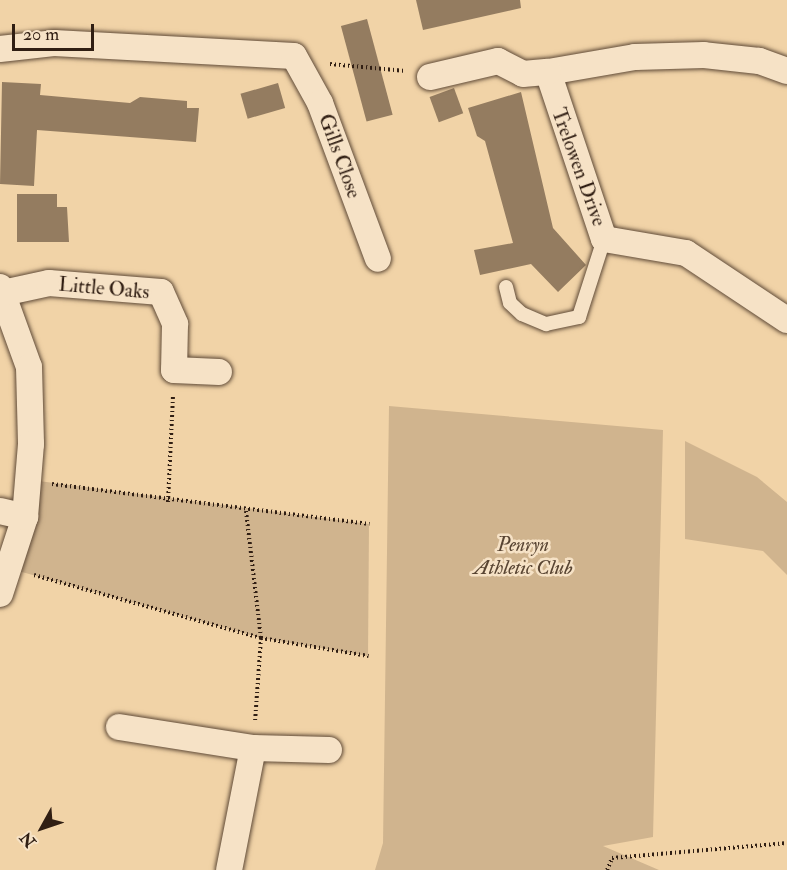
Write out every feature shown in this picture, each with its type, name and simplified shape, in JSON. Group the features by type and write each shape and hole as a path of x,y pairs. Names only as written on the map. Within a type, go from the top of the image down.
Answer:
{"street":[{"path":"0,49 54,43 294,56"},
{"path":"430,77 498,61 524,74 635,57 704,55 759,61 787,71"},
{"name":"Gills Close","path":"294,56 320,103 378,259"},
{"name":"Trelowen Drive","path":"548,72 604,239 686,253 787,320"},
{"name":"Little Oaks","path":"0,594 25,517 31,480 29,367 2,290 49,283 161,292 175,324 174,370"},
{"path":"174,370 219,372"},
{"path":"0,511 25,517"},
{"path":"119,727 253,748 329,750"},
{"path":"229,870 253,748"}],"lane":[{"path":"506,287 510,303 546,324 579,317 604,239"}],"path":[{"path":"294,56 430,77"},
{"path":"168,502 174,370"},
{"path":"31,480 168,502 369,525"},
{"path":"246,511 261,638 253,748"},
{"path":"10,568 261,638 368,656"},
{"path":"607,870 612,858 787,843"}],"green space":[{"name":"Penryn Athletic Club","path":"389,406 663,430 653,837 603,846 659,870 375,870 383,843"},
{"path":"685,441 757,477 787,502 787,575 763,551 685,539"},
{"path":"31,480 369,524 368,656 261,638 11,569"}],"building":[{"path":"416,0 520,0 521,8 423,30"},
{"path":"367,19 393,115 367,122 341,26"},
{"path":"2,82 41,84 40,95 130,103 140,97 187,101 187,108 199,108 196,142 37,130 34,186 0,184"},
{"path":"278,83 285,108 248,119 241,94"},
{"path":"454,88 463,113 439,122 430,97"},
{"path":"521,92 553,228 586,265 558,292 531,264 480,275 474,250 513,243 485,141 477,136 468,108"},
{"path":"17,194 57,194 57,207 67,207 69,242 17,242"}]}
